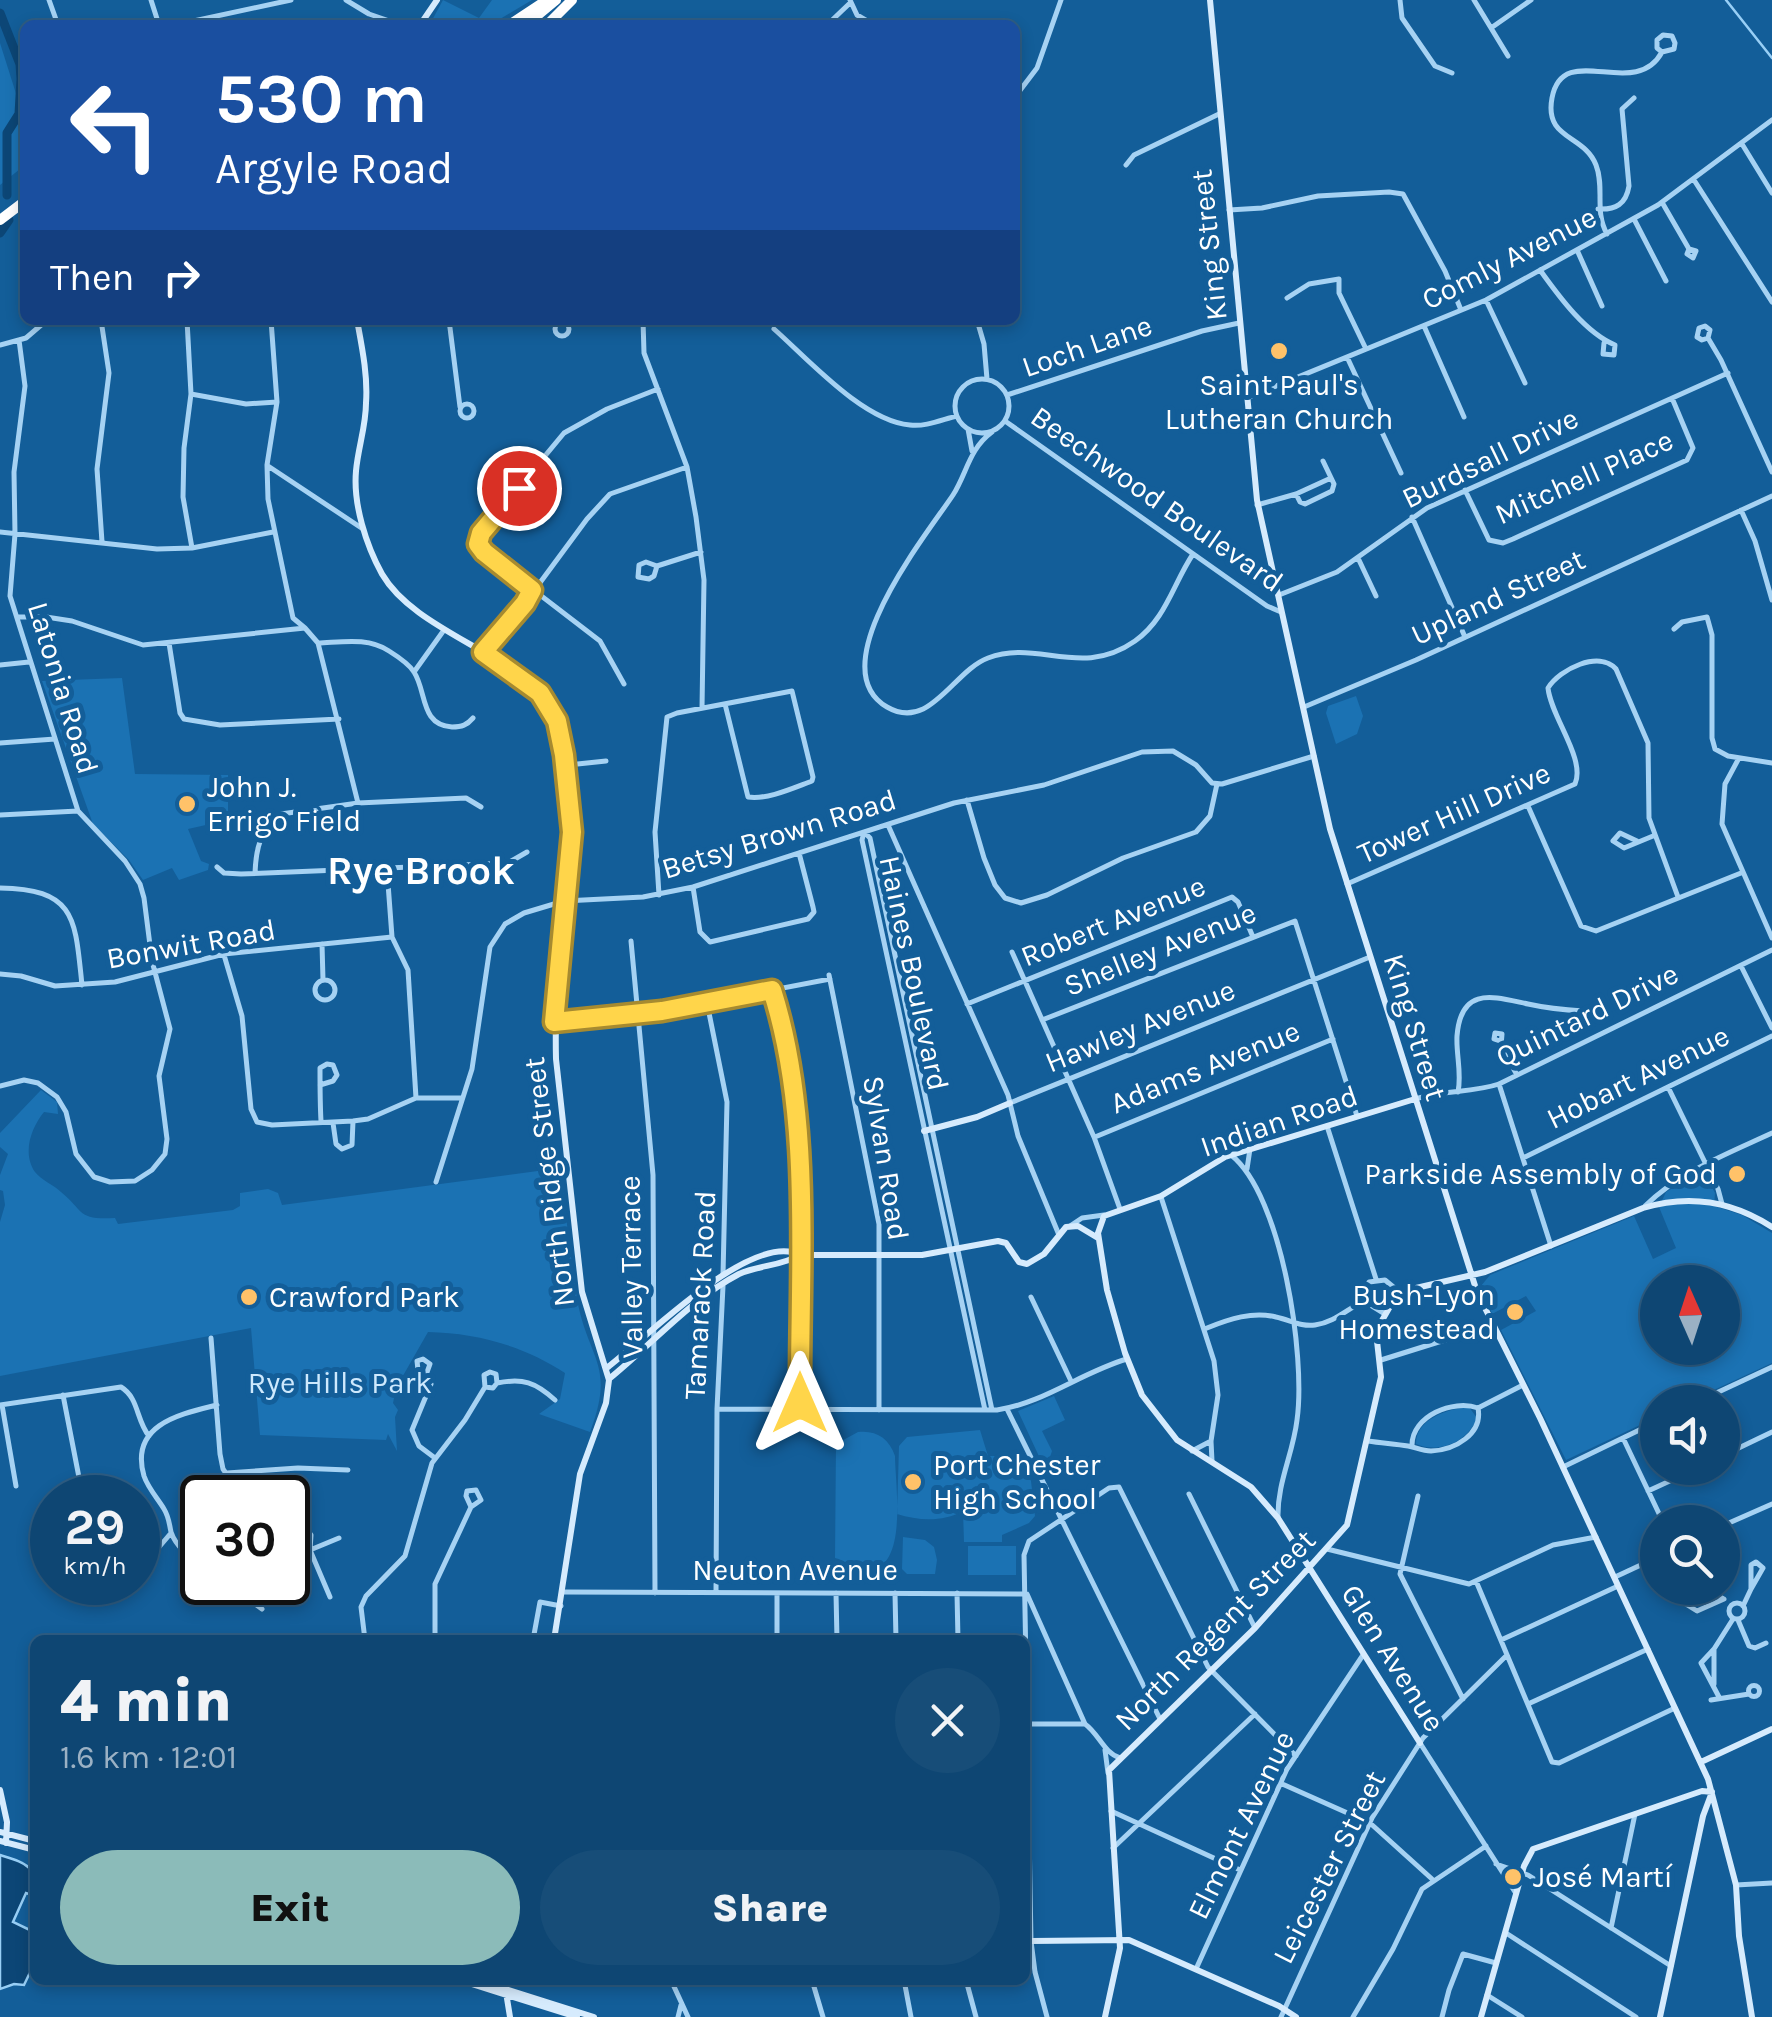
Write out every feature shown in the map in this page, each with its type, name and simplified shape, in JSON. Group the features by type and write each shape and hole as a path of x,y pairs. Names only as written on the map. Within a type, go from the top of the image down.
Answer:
{"highway":[{"path":"517,20 547,0"},
{"path":"532,20 556,0"},
{"path":"543,20 569,0"},
{"path":"552,20 569,0"},
{"path":"0,220 20,205"}],"street":[{"path":"238,0 240,10"},
{"path":"197,20 291,0"},
{"path":"346,0 382,20"},
{"path":"1020,91 1038,68 1061,0"},
{"name":"King Street","path":"1210,0 1257,505 1330,828 1471,1277 1596,1537 1712,1792 1736,1885 1752,2017"},
{"path":"1400,0 1402,18 1435,66 1452,73"},
{"path":"1474,0 1508,56"},
{"path":"1491,28 1530,0"},
{"path":"832,20 850,2"},
{"path":"1607,234 1598,209 1596,166 1581,146 1554,125 1550,107 1554,88 1567,74 1580,70 1641,72 1655,63 1662,52"},
{"path":"1598,209 1621,205 1628,196 1622,112 1623,106 1634,98"},
{"path":"1126,165 1134,154 1219,114"},
{"name":"Comly Avenue","path":"1246,399 1486,300 1662,203 1772,120"},
{"path":"1742,144 1772,193"},
{"path":"1694,180 1772,302"},
{"path":"1229,210 1262,208 1318,196 1403,194 1460,310"},
{"path":"1662,203 1690,249"},
{"path":"1634,219 1666,281"},
{"path":"1577,250 1602,306"},
{"path":"1540,270 1604,343"},
{"path":"1287,298 1309,284 1339,279 1339,293 1366,349"},
{"path":"1486,300 1525,383"},
{"name":"Loch Lane","path":"1007,395 1202,330 1239,323"},
{"path":"0,345 19,340 40,325"},
{"path":"102,325 109,372 97,469 102,542"},
{"path":"187,325 191,394 183,497 192,548"},
{"path":"270,325 277,402 267,465 274,532 293,618 318,643 358,803"},
{"name":"North Ridge Street","path":"358,325 366,404 356,486 377,563 388,582 411,606 531,685 547,702 557,721 565,766 572,814 554,1022 582,1292 609,1379 606,1402 580,1474 555,1635"},
{"path":"450,325 460,406"},
{"path":"643,325 644,353 687,467 701,552 702,708"},
{"path":"978,325 987,379"},
{"path":"1424,326 1464,417"},
{"path":"774,328 859,403 882,418 913,426 956,416"},
{"path":"1708,338 1772,472"},
{"name":"Latonia Road","path":"19,340 25,386 14,472 15,534 10,590 29,662 78,811"},
{"path":"1347,357 1402,473"},
{"name":"Burdsall Drive","path":"1279,595 1323,579 1412,517 1465,490 1728,374"},
{"path":"972,450 1005,421 1010,408 1007,395 998,384 987,379 974,380 959,391 956,416 968,429 982,434 992,432"},
{"path":"624,684 600,641 478,544 481,533 564,433 607,409 658,389"},
{"path":"191,394 246,404 277,402"},
{"name":"Mitchell Place","path":"1465,490 1492,542 1503,543 1540,528 1687,460 1693,448 1672,398"},
{"name":"Beechwood Boulevard","path":"1005,421 1266,606 1284,612"},
{"path":"968,429 972,450 962,480 894,579 873,631 866,660 867,682 877,699 892,710 910,713 926,709 973,665 996,656 1022,653 1081,660 1125,648 1147,632 1166,609 1192,554"},
{"path":"1296,494 1305,504 1334,487 1324,460"},
{"path":"267,465 366,530"},
{"path":"483,652 610,494 687,467"},
{"path":"1257,505 1296,494 1331,478"},
{"name":"Upland Street","path":"1304,707 1465,638 1772,496"},
{"path":"1742,510 1772,600"},
{"path":"1412,517 1465,638"},
{"path":"0,532 157,549 192,548 274,532"},
{"path":"657,566 701,552"},
{"path":"1358,558 1376,596"},
{"path":"18,617 46,616 72,621 143,645 305,628"},
{"path":"1674,629 1682,622 1707,616 1712,636 1713,744 1721,754 1772,763"},
{"path":"414,672 444,630"},
{"path":"169,643 184,719 220,725 339,719"},
{"path":"318,643 372,643 414,672 424,704 435,721 450,727 473,718"},
{"name":"Tower Hill Drive","path":"1347,884 1575,784 1576,762 1550,700 1550,685 1567,672 1605,660 1616,669 1648,743 1648,811 1653,836 1678,898"},
{"path":"0,664 29,662"},
{"path":"659,895 656,832 667,716 792,690 813,766 812,780 755,799 746,794 725,704"},
{"path":"0,743 55,739"},
{"name":"Betsy Brown Road","path":"436,1182 472,1069 486,966 494,938 505,924 524,913 564,901 659,895 692,887 967,800 1044,786 1153,750 1184,756 1217,784"},
{"path":"967,800 995,885 1005,898 1021,903 1047,895 1123,858 1197,832 1210,816 1217,784 1314,756"},
{"path":"1739,758 1724,784 1721,818 1741,873 1772,938"},
{"path":"565,766 606,761"},
{"path":"255,873 256,844 281,814 358,803 466,798 481,807"},
{"path":"1528,806 1584,928 1596,931 1741,873"},
{"path":"0,815 78,811 125,861 140,884 170,1034 159,1076 167,1139 165,1154 143,1177 124,1183 94,1177 76,1154 66,1112 57,1097 38,1083 24,1080 0,1084"},
{"path":"888,824 1010,1103 1018,1136 1059,1235"},
{"name":"Haines Boulevard","path":"864,832 870,838 988,1410"},
{"path":"1638,841 1653,836"},
{"path":"217,866 230,874 387,869 508,863 527,852"},
{"path":"692,887 700,932 710,942 812,915 799,853"},
{"path":"387,869 392,937 408,970 416,1098"},
{"path":"0,888 34,889 63,906 75,924 82,985"},
{"name":"Robert Avenue","path":"967,1004 1232,897 1253,937"},
{"name":"Shelley Avenue","path":"1042,1020 1295,921 1314,981"},
{"name":"Bonwit Road","path":"0,974 55,986 115,982 224,954 392,937"},
{"name":"Valley Terrace","path":"631,941 653,1175 655,1593"},
{"path":"322,944 323,980"},
{"name":"Quintard Drive","path":"1414,1099 1500,1084 1772,950"},
{"path":"1012,952 1094,1137 1120,1210"},
{"path":"224,954 242,1016 251,1109 257,1122 272,1126 353,1121 368,1119 416,1098 462,1098"},
{"name":"Hawley Avenue","path":"928,1130 1010,1103 1370,957"},
{"path":"1741,966 1772,1028"},
{"name":"Sylvan Road","path":"772,990 830,977 878,1220 879,1410"},
{"path":"1314,981 1358,1117"},
{"path":"554,1022 639,1014 772,990 796,1120 800,1410"},
{"path":"1458,1092 1457,1038 1464,1012 1474,1002 1484,996 1498,996 1525,1004 1584,1011"},
{"name":"Tamarack Road","path":"707,1003 727,1102 716,1409 716,1592"},
{"name":"Hobart Avenue","path":"1523,1158 1772,1036"},
{"name":"Adams Avenue","path":"1094,1137 1333,1040"},
{"path":"1500,1041 1516,1075"},
{"path":"1500,1084 1550,1246"},
{"path":"320,1085 321,1121"},
{"path":"1668,1087 1722,1204"},
{"name":"Indian Road","path":"954,1249 1003,1241 1019,1262 1027,1264 1044,1254 1070,1226 1089,1215 1106,1215 1161,1196 1231,1155 1414,1099"},
{"path":"334,1123 336,1144 342,1150 352,1145 353,1121"},
{"path":"1327,1126 1376,1279"},
{"path":"1643,1208 1657,1194 1706,1164 1772,1133"},
{"path":"1247,1169 1250,1149"},
{"path":"1231,1155 1247,1169 1280,1254 1294,1323 1299,1372 1297,1423 1278,1490 1278,1518"},
{"path":"1161,1196 1206,1328 1218,1395 1212,1464"},
{"path":"1364,1301 1384,1314 1403,1295 1427,1284 1471,1277 1643,1208 1681,1200 1722,1204 1770,1223"},
{"path":"1070,1226 1078,1226 1099,1238 1100,1223 1106,1215"},
{"name":"Glen Avenue","path":"1099,1238 1106,1290 1127,1359 1152,1410 1169,1432 1242,1481 1278,1518 1517,1895"},
{"path":"608,1367 723,1272 773,1254 922,1256 954,1249"},
{"path":"609,1379 723,1284 752,1269 800,1255"},
{"path":"1364,1301 1365,1287 1376,1279 1390,1282 1403,1295"},
{"path":"1030,1297 1072,1381"},
{"path":"1206,1328 1251,1315 1313,1325 1329,1322 1364,1301"},
{"name":"North Regent Street","path":"1105,2017 1118,1964 1119,1940 1108,1773 1255,1628 1351,1517 1382,1377 1377,1341 1384,1314"},
{"path":"1380,1360 1493,1324"},
{"path":"211,1338 220,1454 226,1473 298,1468 348,1470"},
{"path":"716,1409 1007,1409 1026,1404 1096,1368 1127,1359"},
{"path":"1733,1385 1772,1367"},
{"path":"365,1635 362,1607 366,1596 405,1556 434,1458 465,1420 484,1384 484,1375 493,1372 497,1382"},
{"path":"426,1375 431,1384 412,1430 419,1446 434,1458"},
{"path":"484,1384 493,1388 497,1382"},
{"path":"497,1382 534,1382 555,1400"},
{"path":"1412,1446 1416,1429 1431,1416 1459,1405 1478,1408 1524,1385"},
{"path":"16,1486 1,1405 112,1386 124,1388 132,1394 140,1424 148,1436"},
{"path":"64,1395 79,1475"},
{"path":"180,1548 144,1474 143,1452 148,1436 166,1420 217,1405"},
{"path":"1368,1440 1435,1451 1471,1435 1478,1425 1478,1408"},
{"path":"1007,1409 1160,1720"},
{"path":"1563,1467 1640,1430"},
{"path":"1740,1447 1772,1432"},
{"path":"1623,1438 1655,1505"},
{"path":"1192,1451 1211,1441"},
{"path":"1648,1492 1663,1485"},
{"path":"1026,1635 1026,1544 1109,1488 1122,1490 1212,1670 1296,1756"},
{"path":"1260,1496 1278,1490"},
{"path":"1189,1494 1255,1628"},
{"path":"1418,1496 1400,1567 1402,1580 1463,1699"},
{"path":"1740,1518 1772,1504"},
{"path":"434,1635 437,1576 471,1507"},
{"path":"160,1546 172,1533"},
{"path":"310,1533 310,1550 330,1597"},
{"path":"1327,1549 1470,1584 1553,1545 1596,1537"},
{"path":"310,1550 340,1538"},
{"path":"1719,1697 1700,1662 1735,1619 1745,1614 1743,1606 1763,1568 1761,1563 1751,1565 1751,1589"},
{"path":"1614,1578 1640,1566"},
{"path":"1476,1581 1550,1759 1556,1763 1675,1708"},
{"path":"1502,1640 1618,1586"},
{"name":"Neuton Avenue","path":"563,1592 1027,1594"},
{"path":"777,1592 777,1635"},
{"path":"957,1592 958,1635"},
{"path":"836,1593 837,1635"},
{"path":"895,1593 896,1635"},
{"path":"1027,1594 1084,1724 1096,1732 1111,1755 1120,1758"},
{"path":"533,1635 540,1602 561,1606"},
{"path":"1743,1606 1736,1603 1728,1612 1749,1646 1754,1648 1770,1641"},
{"path":"257,1605 262,1609"},
{"path":"1687,1605 1697,1611 1710,1605"},
{"path":"1026,1630 1043,1636"},
{"path":"1528,1704 1648,1649"},
{"path":"1714,1649 1714,1684"},
{"name":"Elmont Avenue","path":"1196,1969 1280,1783 1364,1654"},
{"name":"Leicester Street","path":"1283,2013 1370,1824 1420,1743 1507,1655"},
{"path":"1711,1700 1750,1694"},
{"path":"1113,1848 1256,1714"},
{"path":"1030,1724 1084,1724"},
{"path":"1700,1762 1772,1729"},
{"path":"1106,1747 1108,1773"},
{"path":"1280,1783 1370,1824 1432,1880"},
{"path":"0,1790 3,1842 30,1849"},
{"path":"1481,2017 1533,1849 1702,1791 1712,1792 1660,2017"},
{"path":"1110,1811 1240,1870"},
{"path":"1610,1928 1635,1814"},
{"path":"3,1832 30,1839"},
{"path":"1353,2017 1393,1950 1422,1889 1486,1846"},
{"path":"1496,1864 1523,1873 1671,1966"},
{"path":"1736,1885 1772,1884"},
{"path":"1506,1933 1636,2017"},
{"path":"1030,1941 1128,1940 1296,2017"},
{"path":"1030,1950 1047,2017"},
{"path":"1442,2017 1448,1990 1464,1954 1496,1964"},
{"path":"673,1985 688,2017"},
{"path":"813,1985 822,2017"},
{"path":"905,1985 911,2017"},
{"path":"967,1985 976,2017"},
{"path":"505,1988 510,2017"},
{"path":"505,1988 577,2017"},
{"path":"505,1988 594,2017"},
{"path":"1487,1995 1522,2017"},
{"path":"678,2017 681,2005"}],"green space":[{"path":"443,0 479,18 492,0 532,0 498,20 432,20"},
{"path":"0,43 20,106 20,169 0,185"},
{"path":"122,678 135,774 228,775 228,820 188,829 201,861 209,864 208,870 179,880 172,868 143,880 93,824 42,681"},
{"path":"1356,696 1363,716 1357,734 1336,744 1326,713 1328,706"},
{"name":"Crawford Park","path":"41,1090 57,1102 58,1114 44,1112 35,1125 29,1157 35,1172 83,1213 94,1218 115,1218 118,1224 233,1210 240,1206 240,1193 268,1189 278,1193 282,1205 560,1168 577,1299 600,1376 590,1432 539,1414 560,1399 565,1373 517,1348 446,1333 428,1332 396,1388 393,1403 398,1410 397,1451 388,1434 386,1440 260,1435 251,1328 0,1376 0,1222 5,1205 0,1175 8,1154 0,1147 0,1133"},
{"path":"1703,1170 1715,1193 1714,1206 1742,1215 1772,1233 1772,1363 1725,1385 1640,1385 1640,1425 1566,1460 1501,1330 1536,1311 1526,1296 1492,1314 1481,1286 1490,1275 1634,1216 1653,1259 1676,1248 1659,1207 1666,1192"},
{"path":"1054,1396 1065,1420 1042,1431 1052,1451 1048,1463 1043,1465 1018,1411"},
{"path":"1469,1407 1477,1418 1460,1439 1434,1448 1416,1444 1417,1435 1427,1422 1451,1410"},
{"path":"980,1430 988,1456 1002,1456 1002,1477 1024,1466 1031,1481 1035,1516 1029,1523 1002,1535 1002,1542 964,1542 963,1511 931,1519 897,1514 899,1446 907,1437"},
{"path":"858,1432 871,1432 889,1444 895,1456 897,1487 894,1544 878,1568 863,1570 835,1558 836,1444"},
{"path":"903,1537 925,1540 934,1547 935,1574 907,1574 902,1569"},
{"path":"968,1546 1016,1546 1016,1575 968,1575"}],"shaded area":[{"path":"0,1855 30,1870 30,1894 26,1893 13,1922 30,1930 30,1972 24,1985 0,1989"}],"waterway":[{"path":"1726,0 1772,58"},
{"path":"0,13 20,64"},
{"path":"7,195 7,133 19,114 20,96"},
{"path":"0,233 9,220"}],"place":[{"name":"Saint Paul's Lutheran Church","path":"1279,351"},
{"name":"John J. Errigo Field","path":"187,804"},
{"name":"Parkside Assembly of God","path":"1737,1174"},
{"name":"Crawford Park","path":"249,1297"},
{"name":"Bush-Lyon Homestead","path":"1515,1312"},
{"name":"Port Chester High School","path":"913,1482"},
{"name":"José Martí","path":"1513,1877"}],"district":[{"name":"Rye Brook","path":"421,870"}],"route":[{"path":"519,488 481,533 478,544 532,590 483,652 540,693 557,721 564,755 572,832 554,1022 662,1011 772,990 796,1120 800,1403"}],"park label":[{"name":"Rye Hills Park","path":"340,1383"}]}
